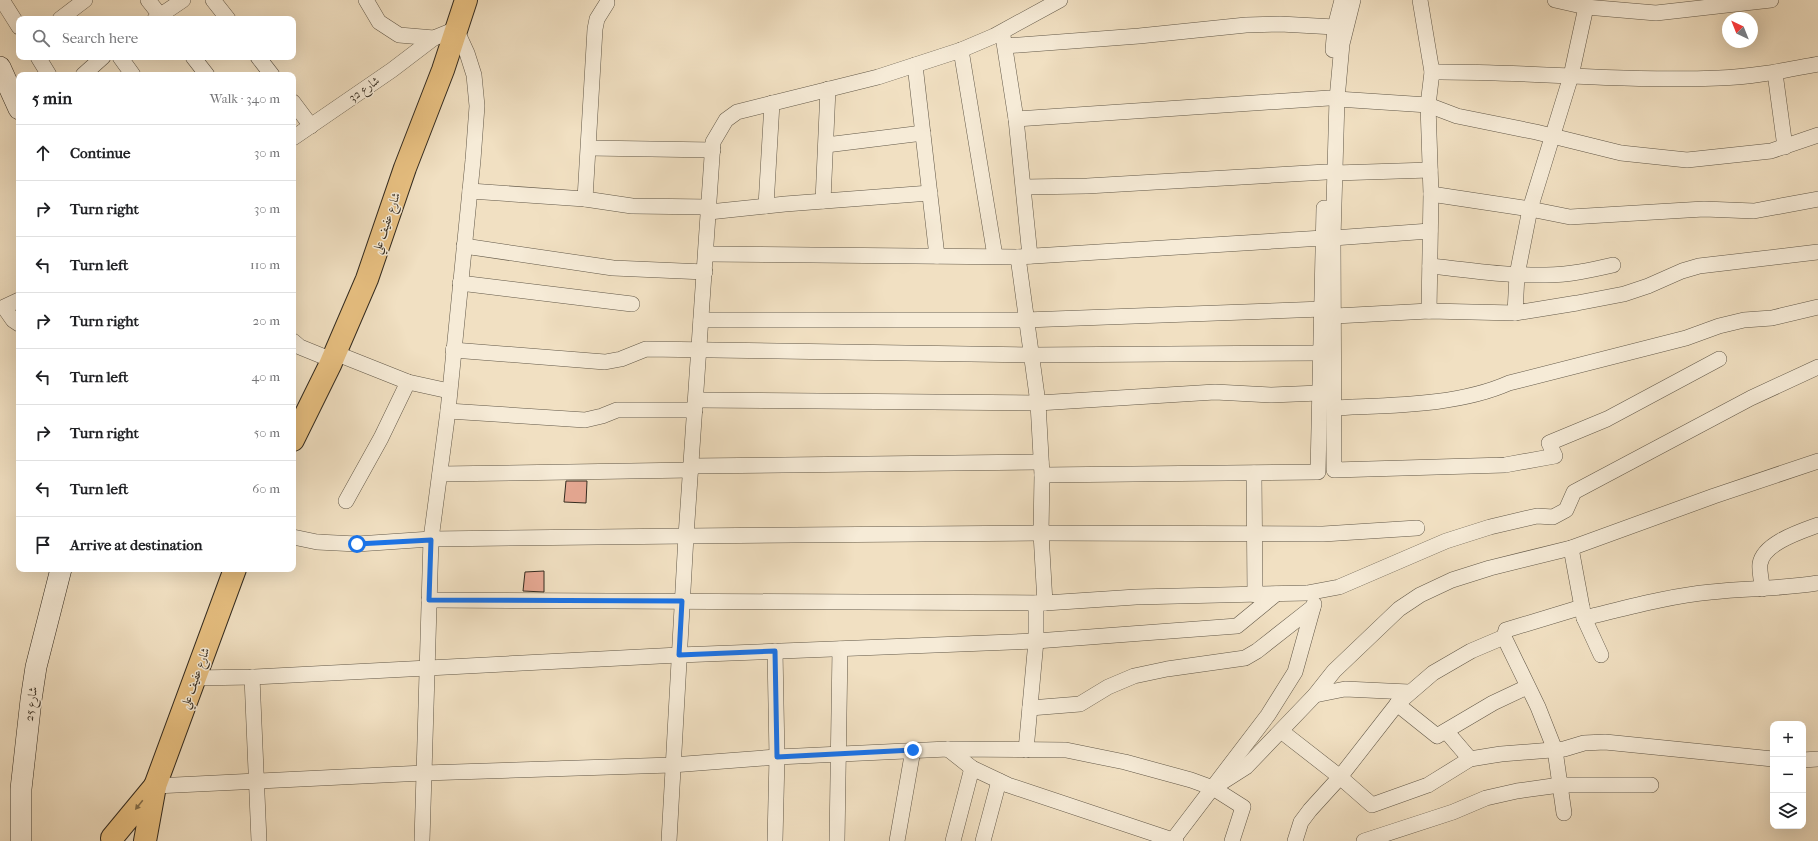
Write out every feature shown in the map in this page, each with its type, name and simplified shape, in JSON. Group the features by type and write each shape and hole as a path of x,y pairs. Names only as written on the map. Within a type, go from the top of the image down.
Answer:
{"main road":[{"name":"شارع عفيف علي","path":"296,434 333,357 366,279 466,0"},
{"name":"شارع عفيف علي","path":"145,841 155,786 234,572"},
{"name":"شارع عفيف علي","path":"113,840 155,786"}],"street":[{"path":"2,0 16,22"},
{"path":"64,16 85,0"},
{"path":"148,0 158,16"},
{"path":"162,16 183,0"},
{"path":"213,0 226,16"},
{"path":"366,0 379,22 400,35 434,38 456,29 474,75 476,106 470,191 448,411 431,540 422,841"},
{"path":"668,841 686,536 714,142 726,120 737,112 916,65 961,50 1002,31 1060,0"},
{"path":"1342,0 1335,27 1328,238 1329,313 1334,408 1334,470 1505,465 1555,456 1549,442 1607,419 1719,359"},
{"path":"1333,99 1342,44 1353,0"},
{"path":"1420,0 1432,72 1428,105 1430,170 1429,310"},
{"path":"1555,0 1586,8 1656,13 1771,0"},
{"path":"585,199 595,29 597,19 607,3"},
{"path":"1515,313 1517,275 1530,209 1571,76 1586,8"},
{"path":"1005,46 1139,36 1246,25 1280,24 1335,27"},
{"path":"1002,31 1016,119 1024,187 1026,320 1038,403 1041,469 1040,603 1026,750"},
{"name":"شارع 32","path":"296,136 392,70 434,38"},
{"path":"961,50 995,256"},
{"path":"40,60 48,72"},
{"path":"86,72 99,60"},
{"path":"122,60 131,72"},
{"path":"195,60 205,72"},
{"path":"260,60 270,72"},
{"path":"1432,72 1483,72 1646,79 1720,78 1775,73 1818,64"},
{"path":"916,65 937,256"},
{"path":"0,67 16,102"},
{"path":"1775,73 1785,147"},
{"path":"823,201 828,89"},
{"path":"1016,119 1333,99 1428,105 1458,116 1552,136 1621,153 1687,160 1771,151 1818,135"},
{"path":"766,206 772,103"},
{"path":"296,106 311,126"},
{"path":"826,145 923,133"},
{"path":"589,148 713,150"},
{"path":"1024,187 1087,186 1330,173 1430,170"},
{"path":"470,191 585,199 632,206 709,209 930,193"},
{"path":"1430,194 1530,209 1570,217 1704,209 1754,211 1818,199"},
{"path":"706,254 1024,256 1430,231"},
{"path":"464,246 613,268 705,272"},
{"path":"701,320 1026,320 1429,310 1515,313 1624,294 1648,286 1682,271 1699,266 1818,252"},
{"path":"1430,266 1517,275 1548,275 1582,272 1613,265"},
{"path":"460,282 632,304"},
{"path":"16,301 2,308 16,322"},
{"path":"1334,408 1415,403 1475,395 1493,390 1509,383 1686,338 1719,326 1744,320 1772,318 1818,308"},
{"path":"440,474 691,468 1041,469 1254,473 1318,472 1321,353 1329,313"},
{"path":"296,344 300,347 408,382 450,392"},
{"path":"453,350 605,362 621,359 646,349 1031,355 1321,353"},
{"path":"429,600 1040,603 1136,597 1255,595 1316,592 1339,587 1446,541 1490,527 1537,516 1553,517 1566,510 1574,492 1751,398 1818,367"},
{"path":"346,501 381,438 408,382"},
{"path":"448,411 585,420 602,416 617,410 695,405 1038,403 1215,392 1271,395 1320,392"},
{"path":"1213,788 1246,767 1282,732 1334,671 1399,609 1420,595 1452,580 1490,568 1571,548 1714,496 1818,461"},
{"path":"1254,473 1256,534 1255,595"},
{"path":"1762,589 1760,563 1766,553 1780,540 1818,524"},
{"path":"296,538 317,542 357,544 431,540 686,536 1041,533 1323,534 1417,528"},
{"path":"1571,548 1583,613 1601,655"},
{"name":"شارع 25","path":"21,841 21,789 31,700 36,666 60,572"},
{"path":"1564,813 1555,750 1538,707 1504,637 1506,630 1583,613 1710,592 1794,587 1818,583"},
{"path":"948,749 972,768 999,781 1173,840 1268,715 1296,672 1316,592"},
{"path":"195,678 252,677 679,655 1036,641 1237,626 1276,594"},
{"path":"1030,708 1080,704 1108,687 1134,676 1167,669 1245,658 1257,651 1313,607"},
{"path":"1295,841 1301,822 1310,810 1340,777 1397,704 1409,692 1433,673 1471,651 1504,637"},
{"path":"837,841 840,649"},
{"path":"775,651 777,757 775,841"},
{"path":"252,677 255,781 259,841"},
{"path":"1397,704 1438,736 1493,703 1527,687"},
{"path":"1315,695 1345,689 1409,692"},
{"path":"1446,731 1470,759"},
{"path":"1282,732 1340,777 1372,805 1428,785 1470,759 1501,754 1564,749 1584,742 1605,742 1770,759"},
{"path":"155,786 424,773 672,765 777,757 913,750 1066,750 1125,762 1213,788 1243,807 1232,841"},
{"path":"897,841 913,750"},
{"path":"1806,760 1818,759"},
{"path":"953,841 972,768"},
{"path":"983,841 999,781"},
{"path":"1364,841 1453,812 1486,798 1560,785 1651,785"}],"building":[{"path":"566,481 587,481 586,503 564,502"},
{"path":"544,571 544,592 523,591 525,572"}],"route":[{"path":"357,544 431,540 429,600 682,601 679,655 775,651 777,757 913,750"}]}
